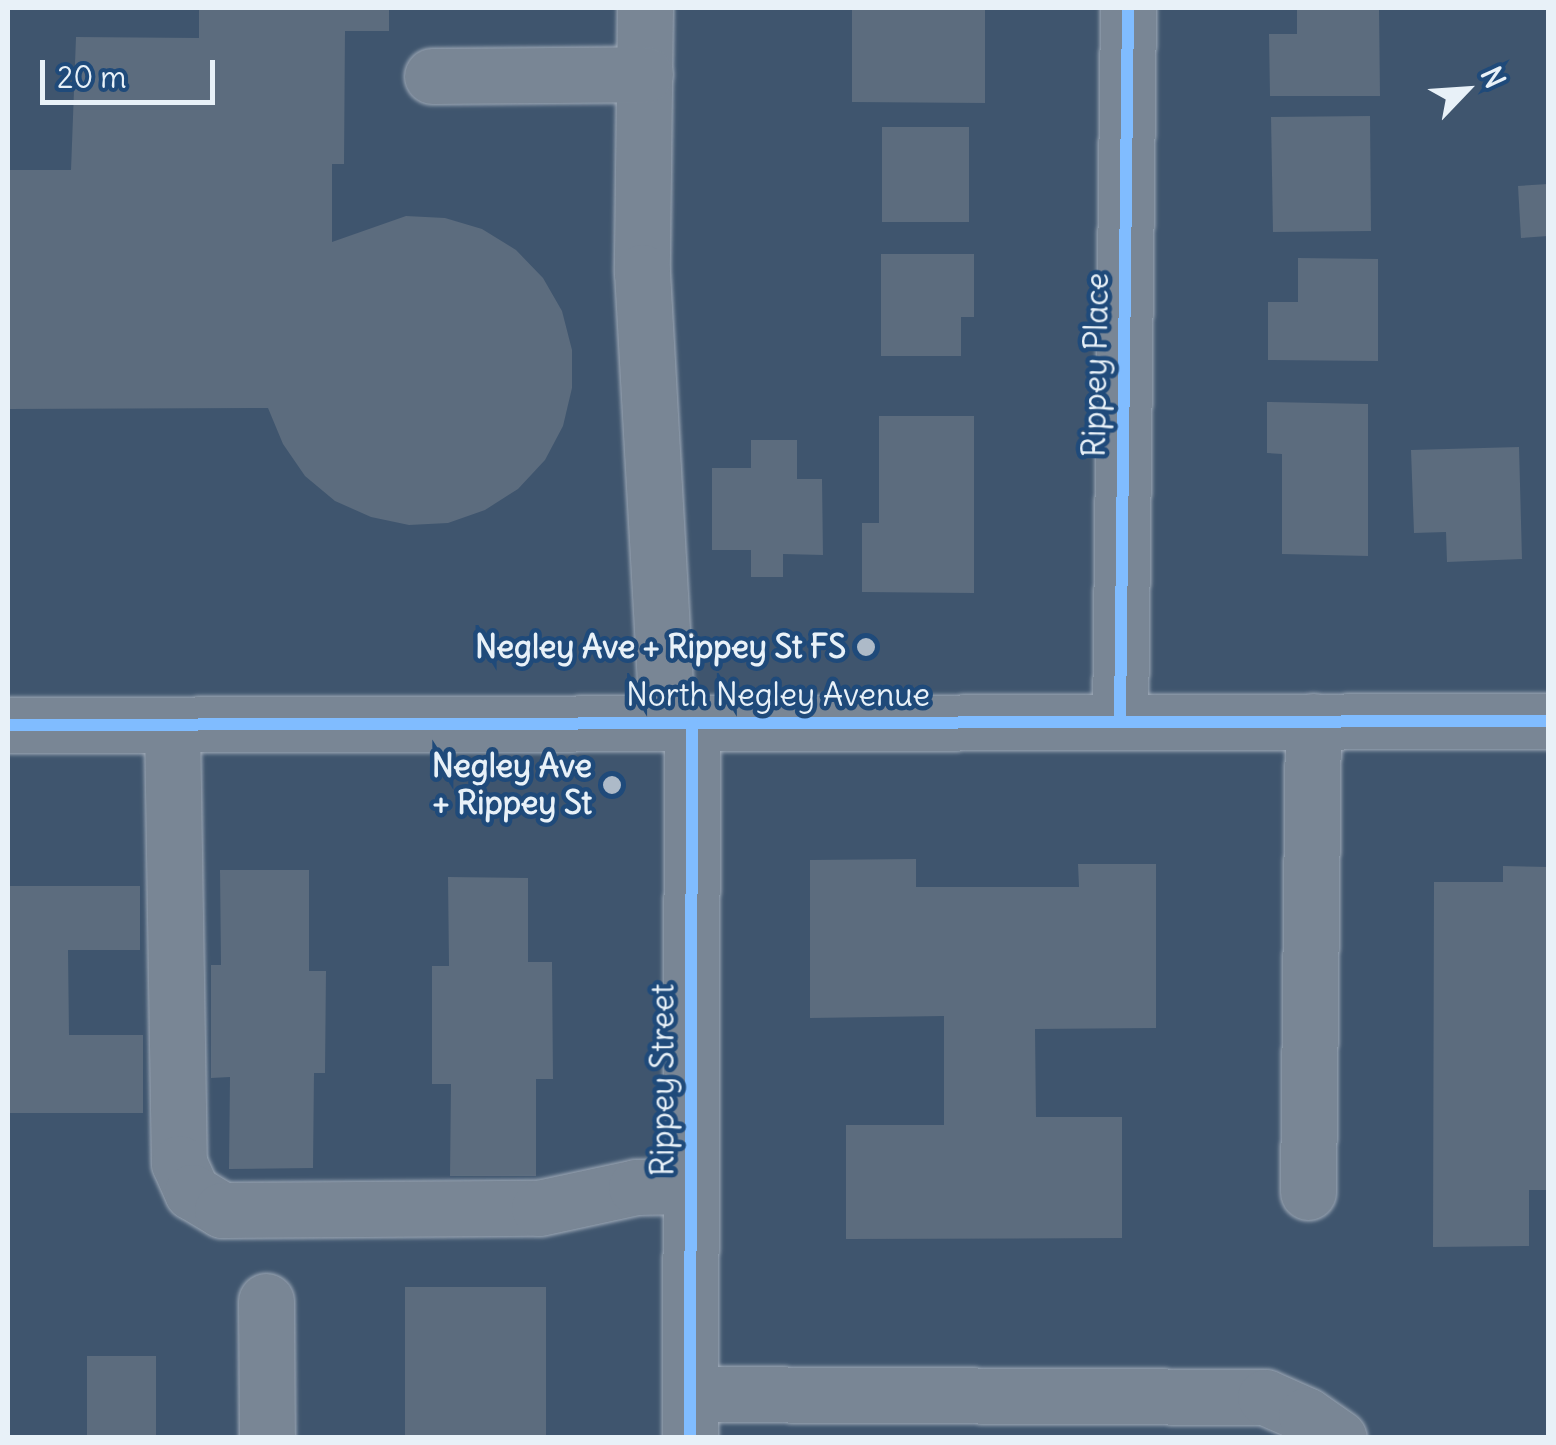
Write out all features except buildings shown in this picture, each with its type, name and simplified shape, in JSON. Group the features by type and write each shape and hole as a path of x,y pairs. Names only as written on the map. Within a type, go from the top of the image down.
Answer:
{"main road":[{"name":"Rippey Street","path":"645,8 642,272 679,723 690,1186 690,1416"},
{"name":"Rippey Place","path":"1120,722 1128,8"},
{"path":"432,76 645,74"},
{"path":"1308,1192 1313,721"},
{"name":"North Negley Avenue","path":"8,725 1548,721"},
{"path":"172,724 179,1163 192,1192 222,1210 539,1208 636,1186 690,1186"},
{"path":"266,1301 267,1438"},
{"path":"690,1416 1265,1397 1306,1415 1339,1438"}],"cycle path":[{"path":"1120,722 1128,8"},
{"path":"8,725 1548,721"},
{"path":"690,1438 692,723"}],"place":[{"name":"Negley Ave + Rippey St FS","path":"866,647"},
{"name":"Negley Ave + Rippey St","path":"612,785"}]}
